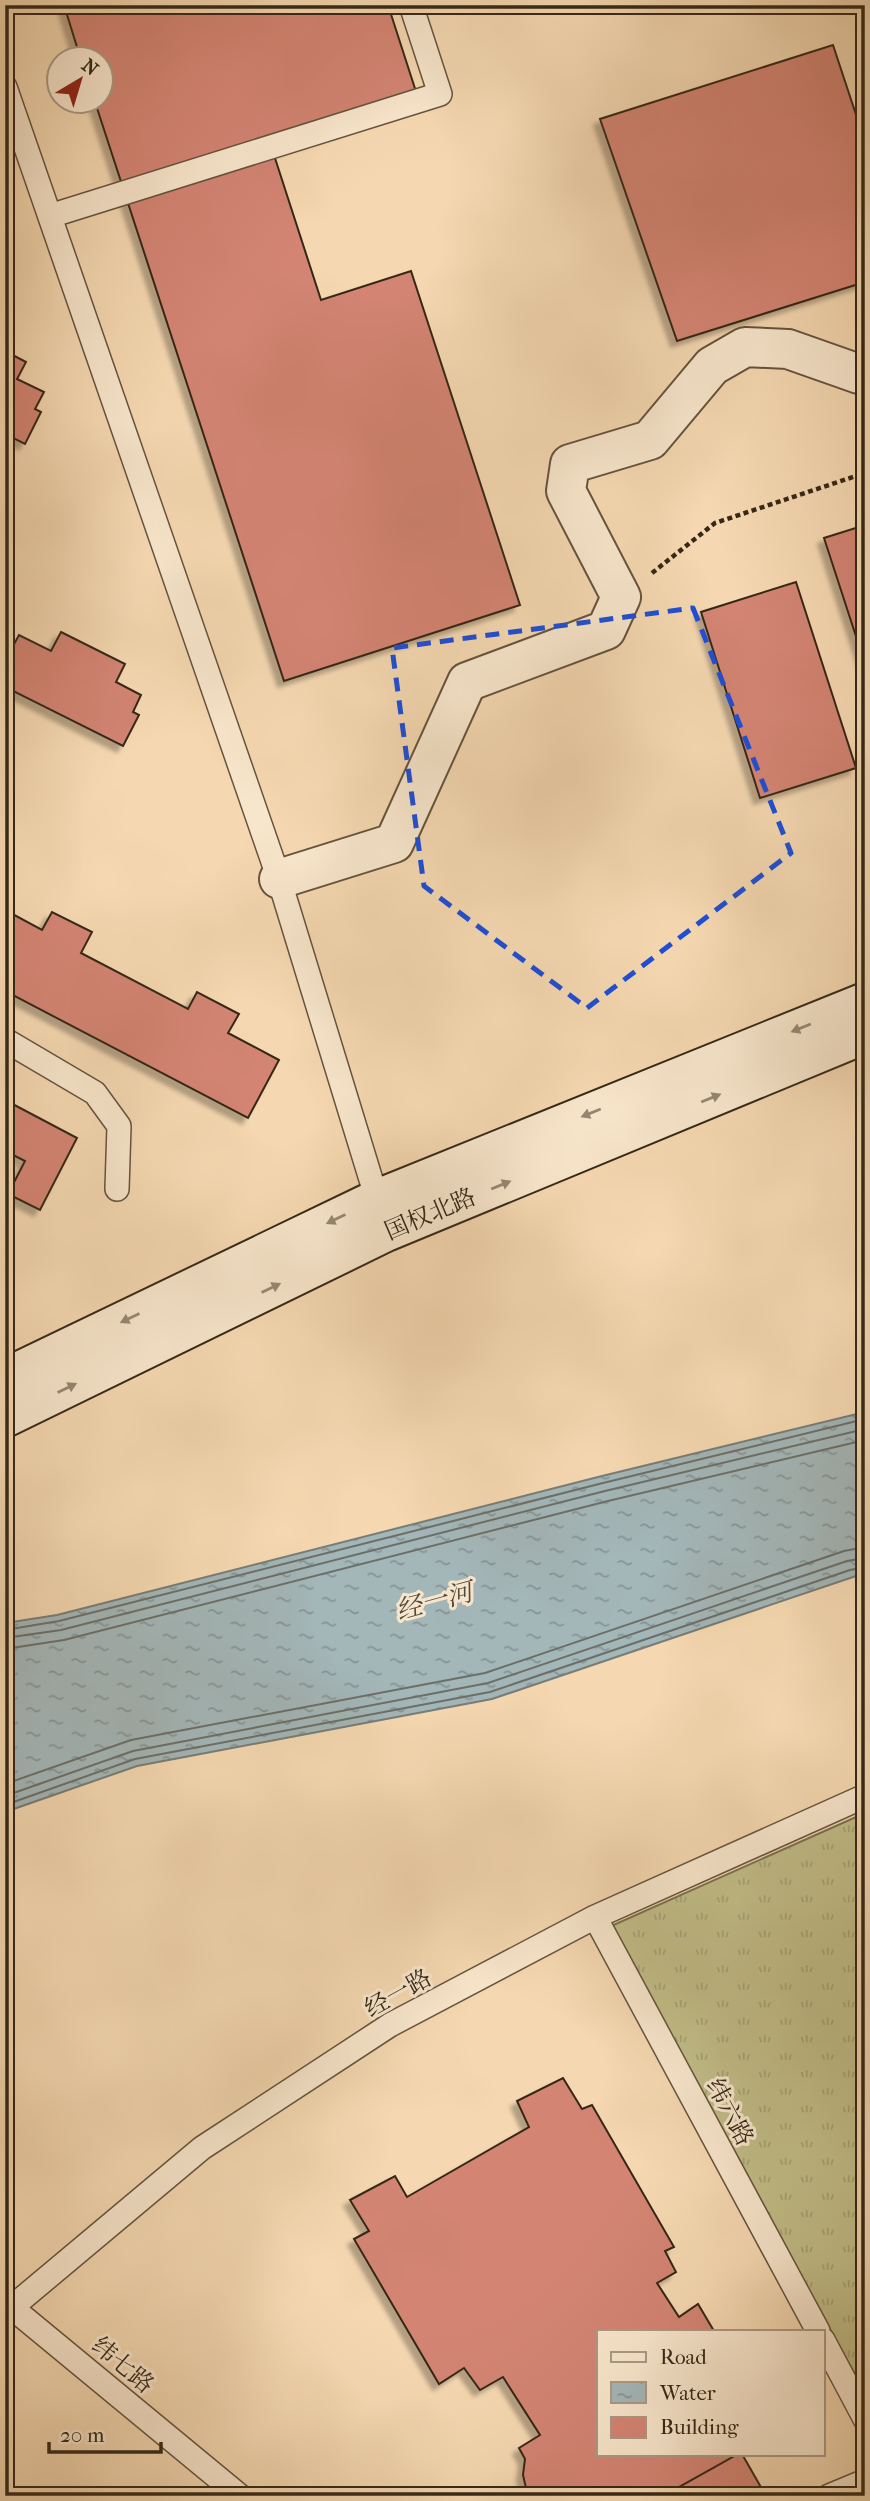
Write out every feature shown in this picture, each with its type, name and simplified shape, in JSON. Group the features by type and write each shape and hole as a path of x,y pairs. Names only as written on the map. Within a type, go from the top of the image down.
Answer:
{"main road":[{"path":"279,879 394,843 467,682 606,630 621,597 565,491 570,464 650,440 712,366 745,347 788,349 859,374 865,373"},
{"name":"国权北路","path":"5,1378 382,1216 865,1002"},
{"name":"国权北路","path":"5,1418 382,1216 865,1034"}],"lane":[{"path":"50,216 440,94 411,5"},
{"path":"5,87 279,879 382,1216"},
{"path":"5,1040 95,1093 119,1126 117,1189"},
{"name":"经一路","path":"7,2308 202,2148 390,2025 595,1917 865,1796"},
{"name":"纬六路","path":"595,1917 817,2330"},
{"name":"纬七路","path":"7,2308 240,2496"},
{"path":"824,2342 865,2419"},
{"path":"829,2496 865,2481"}],"path":[{"path":"621,597 715,523 865,473"}],"highlighted area":[{"path":"693,608 791,853 587,1008 424,886 392,648"}],"green space":[{"path":"865,1813 865,2393 609,1927"}],"water":[{"name":"经一河","path":"865,1412 865,1573 492,1699 137,1766 5,1812 5,1623 57,1615"}],"building":[{"path":"64,5 388,5 420,104 273,152 321,300 411,271 520,605 284,681 100,116 116,116 116,46 77,46"},
{"path":"833,45 865,142 865,282 677,341 600,119"},
{"path":"5,351 26,362 17,379 44,392 35,409 41,412 25,444 5,434"},
{"path":"865,525 865,664 824,538"},
{"path":"796,582 856,768 760,798 701,612"},
{"path":"61,632 125,664 116,682 141,695 133,712 139,715 123,746 5,687 5,645 12,648 19,635 51,651"},
{"path":"5,910 42,930 52,912 92,932 81,953 188,1009 197,992 239,1014 228,1033 279,1060 248,1118 5,991"},
{"path":"5,1100 77,1138 40,1210 8,1194 25,1161 5,1151"},
{"path":"563,2078 582,2109 592,2105 674,2247 665,2251 676,2272 657,2283 679,2317 698,2304 713,2330 597,2330 597,2456 734,2456 663,2496 532,2496 526,2488 523,2475 525,2459 519,2448 540,2435 503,2377 480,2390 464,2368 439,2384 354,2239 369,2231 350,2200 395,2176 407,2197 529,2127 517,2101"},
{"path":"734,2456 743,2456 766,2496 663,2496"}]}
